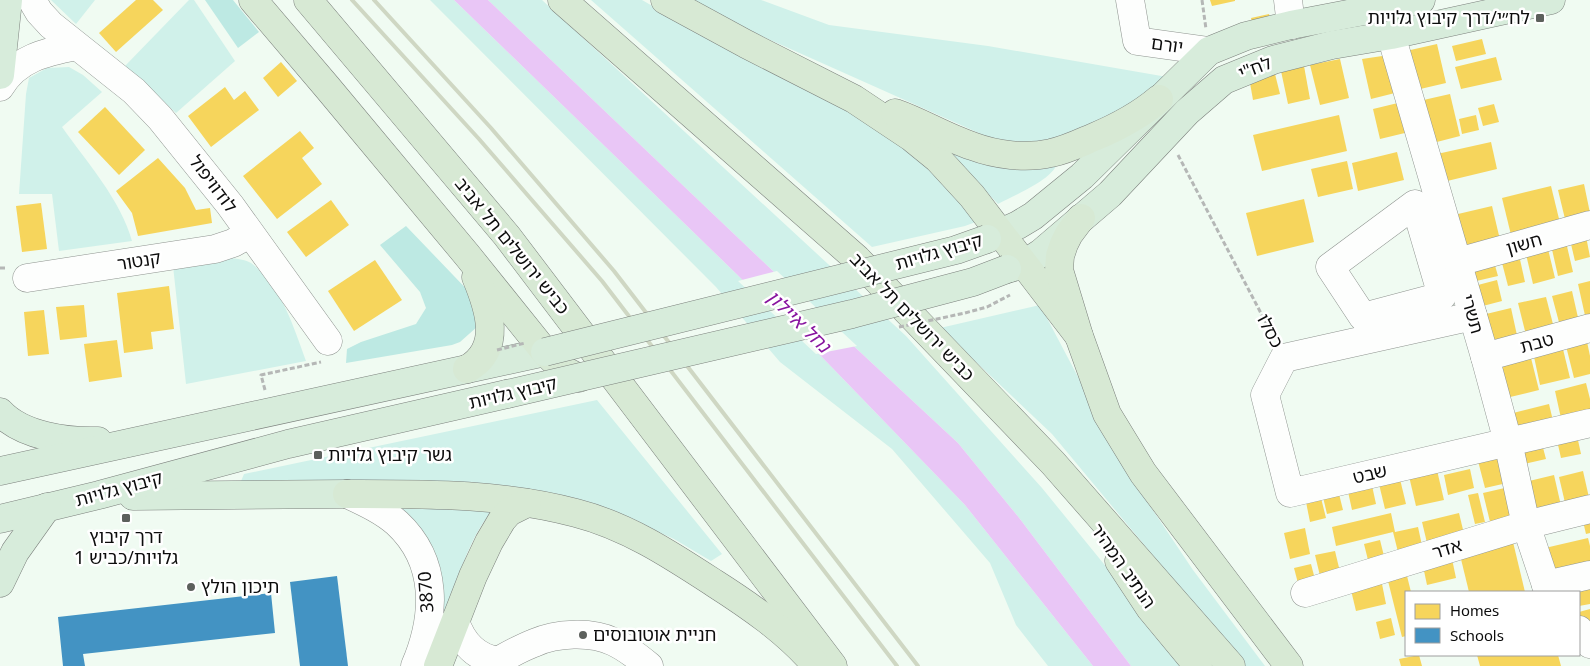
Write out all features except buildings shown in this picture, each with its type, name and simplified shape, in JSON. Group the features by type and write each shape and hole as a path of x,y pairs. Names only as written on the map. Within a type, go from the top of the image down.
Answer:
{"highway":[{"path":"253,0 328,87 537,343 564,370 578,378"},
{"name":"כביש ירושלים תל אביב","path":"308,0 507,236 834,666"},
{"name":"כביש ירושלים תל אביב","path":"562,0 857,259 1052,463 1230,666"},
{"path":"665,0 854,99 911,136 938,159 972,196 994,236 1016,267 1079,336"},
{"path":"854,99 910,118 971,146 998,154 1026,155 1063,150 1112,129 1142,113 1159,99"},
{"path":"1081,218 1064,244 1060,256 1059,270 1079,336 1107,414 1143,473 1290,666"},
{"path":"467,255 490,320 490,332 485,353 480,361 467,369"},
{"name":"הנתיב המהיר","path":"1052,463 1150,608 1198,666"},
{"path":"347,494 450,494 527,502 578,513 627,532 667,552 770,622 802,649 817,666"},
{"path":"438,666 473,576 502,520 509,512 527,502"}],"main road":[{"path":"0,75 8,0"},
{"name":"לח\"י","path":"994,236 1033,216 1082,176 1209,51 1246,36 1289,13 1421,0"},
{"name":"לח\"י","path":"1016,267 1041,253 1110,194 1187,112 1224,80 1273,60 1332,45 1391,35 1551,0"},
{"name":"קיבוץ גלויות","path":"0,471 500,362 537,343 956,250 994,236"},
{"name":"קיבוץ גלויות","path":"0,519 99,496 278,447 852,314 973,282 1016,267"},
{"path":"0,412 11,422 25,430 45,436 94,441 155,437"},
{"path":"99,496 347,494"},
{"path":"0,583 15,552 47,507"}],"street":[{"name":"לודוויפול","path":"32,0 39,12 51,25 134,91 160,118 208,176 329,351"},
{"name":"יורם","path":"1130,0 1137,41 1209,51"},
{"name":"תשרי","path":"1391,35 1485,357 1508,442 1526,525 1548,589"},
{"path":"0,87 11,72 37,55 76,46"},
{"name":"חשון","path":"1458,262 1590,225"},
{"name":"קנטור","path":"26,278 215,249 233,243 249,234"},
{"name":"כסלו","path":"1284,358 1364,328 1473,316"},
{"name":"טבת","path":"1485,357 1590,328"},
{"name":"שבט","path":"1284,358 1265,395 1290,493 1590,423"},
{"name":"3870","path":"347,494 376,508 396,523 413,542 427,569 430,598 428,628 415,666"},
{"name":"אדר","path":"1305,593 1526,525 1590,509"},
{"path":"1548,589 1590,575"},
{"path":"455,621 465,643 474,651 492,660 498,661 535,642 553,637 573,635 594,636 613,641 636,654 649,666"},
{"path":"1580,631 1590,644"}],"path":[{"name":"כסלו","path":"1166,134 1284,358"},
{"path":"261,375 329,351"}],"shaded area":[{"path":"51,0 95,0 76,24"},
{"path":"189,0 194,0 235,61 176,113 125,66"},
{"path":"205,0 233,0 259,32 238,48"},
{"path":"430,0 454,0 819,354 965,505 1093,666 1048,666 1016,625 990,563 892,449 780,362 716,287"},
{"path":"488,0 542,0 906,336 1042,488 1187,666 1131,666 1020,519 958,443 774,272"},
{"path":"591,0 642,0 689,27 851,106 925,160 981,220 965,226 872,247"},
{"path":"690,0 761,0 829,25 988,46 1173,78 1159,92 1054,142 1001,143 712,14"},
{"path":"69,67 83,75 102,92 62,127 111,196 127,226 132,241 59,251 52,194 19,194 26,94 29,78 47,68"},
{"path":"945,149 1053,162 1056,166 1039,183 998,204"},
{"path":"406,226 477,300 478,326 460,342 452,345 346,363 347,349 361,342 416,324 426,308 420,292 380,245"},
{"path":"232,258 251,263 271,283 285,308 306,361 186,384 173,266"},
{"path":"1040,305 1132,479 1193,570 1265,666 1245,666 1052,434 940,328"},
{"path":"597,400 722,554 711,561 674,539 632,520 239,486 244,474"},
{"path":"379,500 502,504 485,520 468,551 435,649 437,602"}],"water":[{"name":"נחל איילון","path":"454,0 488,0 774,272 958,443 1020,519 1131,666 1093,666 965,505 819,354"}],"pier":[{"path":"777,271 857,346 816,354 738,281"}],"railway":[{"path":"352,0 479,139 602,281 897,666"},
{"path":"374,0 491,128 614,271 918,666"}],"place":[{"name":"לח״י/דרך קיבוץ גלויות","path":"1540,18"},
{"name":"גשר קיבוץ גלויות","path":"318,455"},
{"name":"דרך קיבוץ גלויות/כביש 1","path":"126,518"},
{"name":"תיכון הולץ","path":"191,587"},
{"name":"חניית אוטובוסים","path":"583,635"}]}
